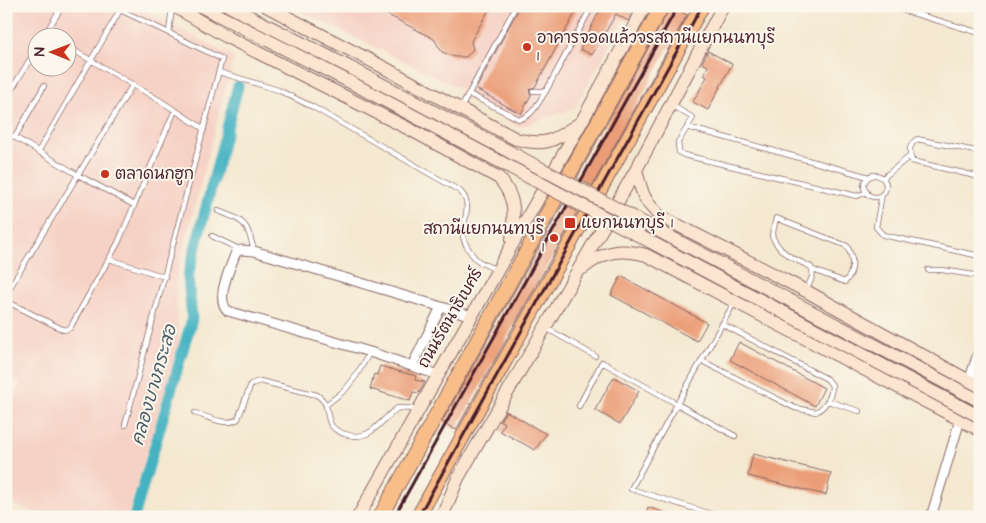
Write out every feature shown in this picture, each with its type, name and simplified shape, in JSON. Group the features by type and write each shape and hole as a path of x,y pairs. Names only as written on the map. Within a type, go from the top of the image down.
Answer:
{"main road":[{"path":"173,6 227,38 415,132 499,178 508,189 513,201 512,245"},
{"path":"200,6 348,81 980,417"},
{"path":"229,6 354,68 980,401"},
{"path":"266,6 516,139 533,143 546,142 557,138 582,121"},
{"name":"ถนนรัตนาธิเบศร์","path":"358,517 499,270 645,6"},
{"name":"ถนนรัตนาธิเบศร์","path":"380,517 662,6"},
{"path":"418,517 702,6"},
{"path":"432,517 458,478 579,270 636,170 724,6"},
{"path":"499,178 520,169 524,160 525,152 516,139"},
{"path":"636,170 648,205 660,216 806,291 974,384"},
{"path":"660,216 643,218 636,225 633,234 635,245 646,255 980,430"},
{"path":"579,270 597,257 616,252 628,251 646,255"},
{"path":"442,517 458,478"},
{"path":"365,517 373,491"}],"street":[{"path":"438,375 370,352 228,311 222,302 222,293 236,252 240,250 254,251 472,316"},
{"path":"412,366 442,307"},
{"path":"974,384 980,348"},
{"path":"931,517 960,420"}],"lane":[{"path":"49,28 62,6"},
{"path":"112,6 222,59 125,425"},
{"path":"169,33 173,6"},
{"path":"461,109 516,6"},
{"path":"469,94 519,119 524,119 530,115 546,91 592,6"},
{"path":"889,6 980,33"},
{"path":"38,152 120,10"},
{"path":"78,53 204,129"},
{"path":"6,99 28,63"},
{"path":"220,72 278,90 313,107 460,191 465,196 467,213 464,236 469,249 477,261 499,270"},
{"path":"6,294 132,84"},
{"path":"15,137 44,86"},
{"path":"534,90 546,91"},
{"path":"671,104 693,118 678,142 679,152 684,155 857,196 867,192"},
{"path":"6,301 64,330 70,328 118,243 175,110"},
{"path":"687,128 870,176 877,175 883,178 886,184 882,194 876,227 883,235 980,256"},
{"path":"6,132 78,175 134,205"},
{"path":"980,152 917,138 911,144 909,152 912,161 980,177"},
{"path":"883,178 910,156"},
{"path":"870,176 864,186 867,192 872,196 882,194"},
{"path":"218,211 235,217 246,225 254,251"},
{"path":"806,291 813,275 813,270 811,267 783,253 776,245 772,236 776,218 847,246 852,256 853,264 845,282 813,270"},
{"path":"212,236 240,250"},
{"path":"109,259 165,277"},
{"path":"928,270 942,270 980,276"},
{"path":"721,517 631,489 735,302"},
{"path":"702,361 795,408 816,412 823,408 828,401 832,385 828,379 722,324"},
{"path":"545,328 595,356"},
{"path":"326,405 345,390 370,352"},
{"path":"579,406 602,362 735,436"},
{"path":"195,413 226,422 234,422 238,419 251,384 260,381 317,395 326,405 334,430 352,436 366,435 377,428 398,408 418,409"},
{"path":"828,401 859,411"}],"shaded area":[{"name":"ตลาดนกฮูก","path":"6,6 136,6 234,57 175,281 179,343 127,517 48,517 6,502 6,419 20,383 6,376"},
{"path":"290,6 631,6 575,108 519,127 459,95 461,89"}],"building":[{"path":"371,6 491,6 471,41 473,49 466,57 455,57 442,52 434,39"},
{"name":"อาคารจอดแล้วจรสถานีแยกนนทบุรี 1","path":"520,6 579,6 535,87 529,89 531,95 521,114 476,89"},
{"path":"602,6 626,6 633,11 628,21 616,14 592,55 580,49"},
{"path":"671,6 687,15 592,186 577,178"},
{"path":"708,51 732,64 708,110 693,102 707,77 704,75 708,66 702,63"},
{"path":"563,204 577,212 456,430 442,422"},
{"path":"621,276 707,323 697,341 611,295"},
{"path":"739,342 824,388 815,406 730,360"},
{"path":"380,366 416,376 415,380 425,382 419,393 413,392 410,401 370,389 374,374 377,375"},
{"path":"614,377 639,391 620,424 595,410"},
{"path":"506,411 546,434 535,450 500,431 505,423 500,421"},
{"path":"753,454 831,473 826,495 748,476"},
{"path":"648,507 671,515 671,517 645,517"}],"waterway":[{"name":"คลองบางกระสอ","path":"134,517 192,319 188,276 238,86"}],"railway":[{"path":"394,517 678,6"},
{"path":"418,517 702,6"}],"place":[{"name":"อาคารจอดแล้วจรสถานีแยกนนทบุรี 1","path":"527,47"},
{"name":"ตลาดนกฮูก","path":"105,174"},
{"name":"แยกนนทบุรี 1","path":"570,223"},
{"name":"สถานีแยกนนทบุรี 1","path":"554,238"}]}
